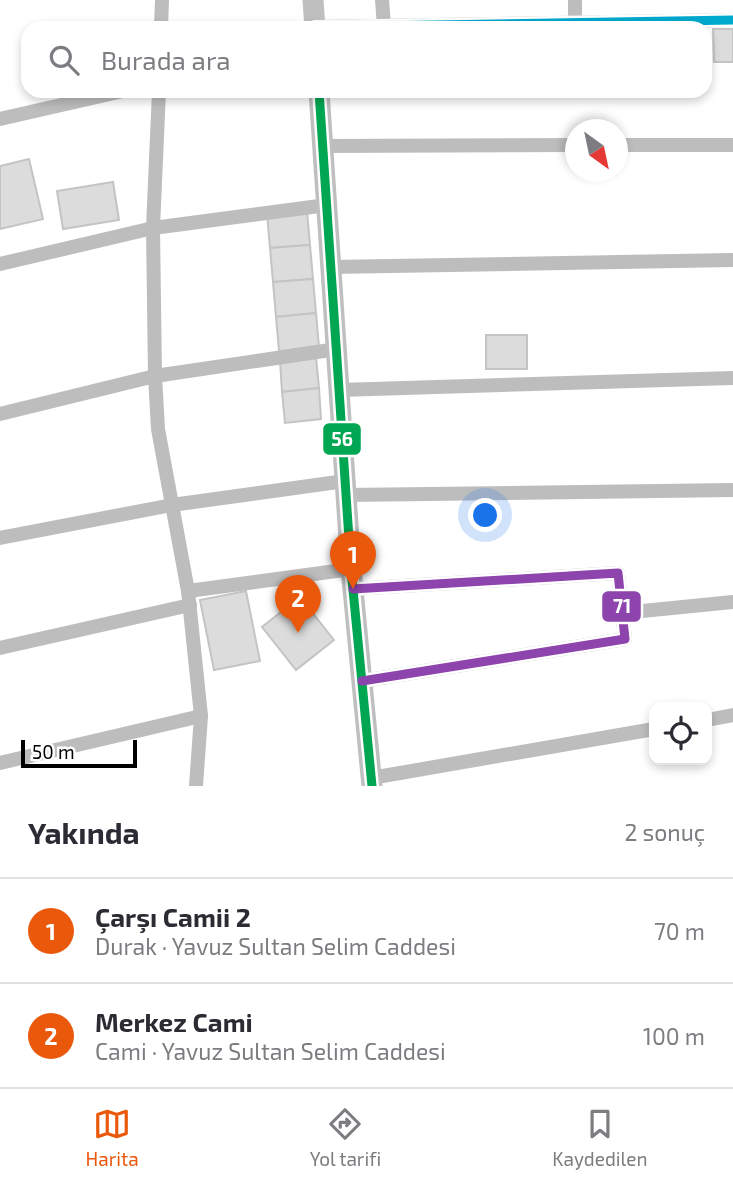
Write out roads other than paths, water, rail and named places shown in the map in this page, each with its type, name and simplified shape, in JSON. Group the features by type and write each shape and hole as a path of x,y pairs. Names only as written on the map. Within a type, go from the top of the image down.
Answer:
{"main road":[{"path":"313,0 315,21"},
{"path":"320,98 352,579 372,782"}],"street":[{"path":"161,21 162,0"},
{"path":"383,0 384,21"},
{"path":"575,0 575,21"},
{"path":"654,21 733,20"},
{"path":"0,119 92,98"},
{"path":"159,98 153,228 155,376 158,429 189,598 201,716 196,786"},
{"path":"323,146 565,145"},
{"path":"628,145 733,145"},
{"path":"0,264 153,228 327,205"},
{"path":"331,267 733,260"},
{"path":"0,414 155,376 337,349"},
{"path":"339,390 733,378"},
{"path":"0,538 172,505 346,488 733,490"},
{"path":"0,648 189,598 352,579 618,573 625,639 362,681"},
{"path":"622,614 733,602"},
{"path":"712,719 733,715"},
{"path":"0,763 201,716"},
{"path":"372,782 649,730"}],"place":[{"name":"Çarşı Camii 2","path":"353,589"},
{"name":"Merkez Cami","path":"298,633"}]}
